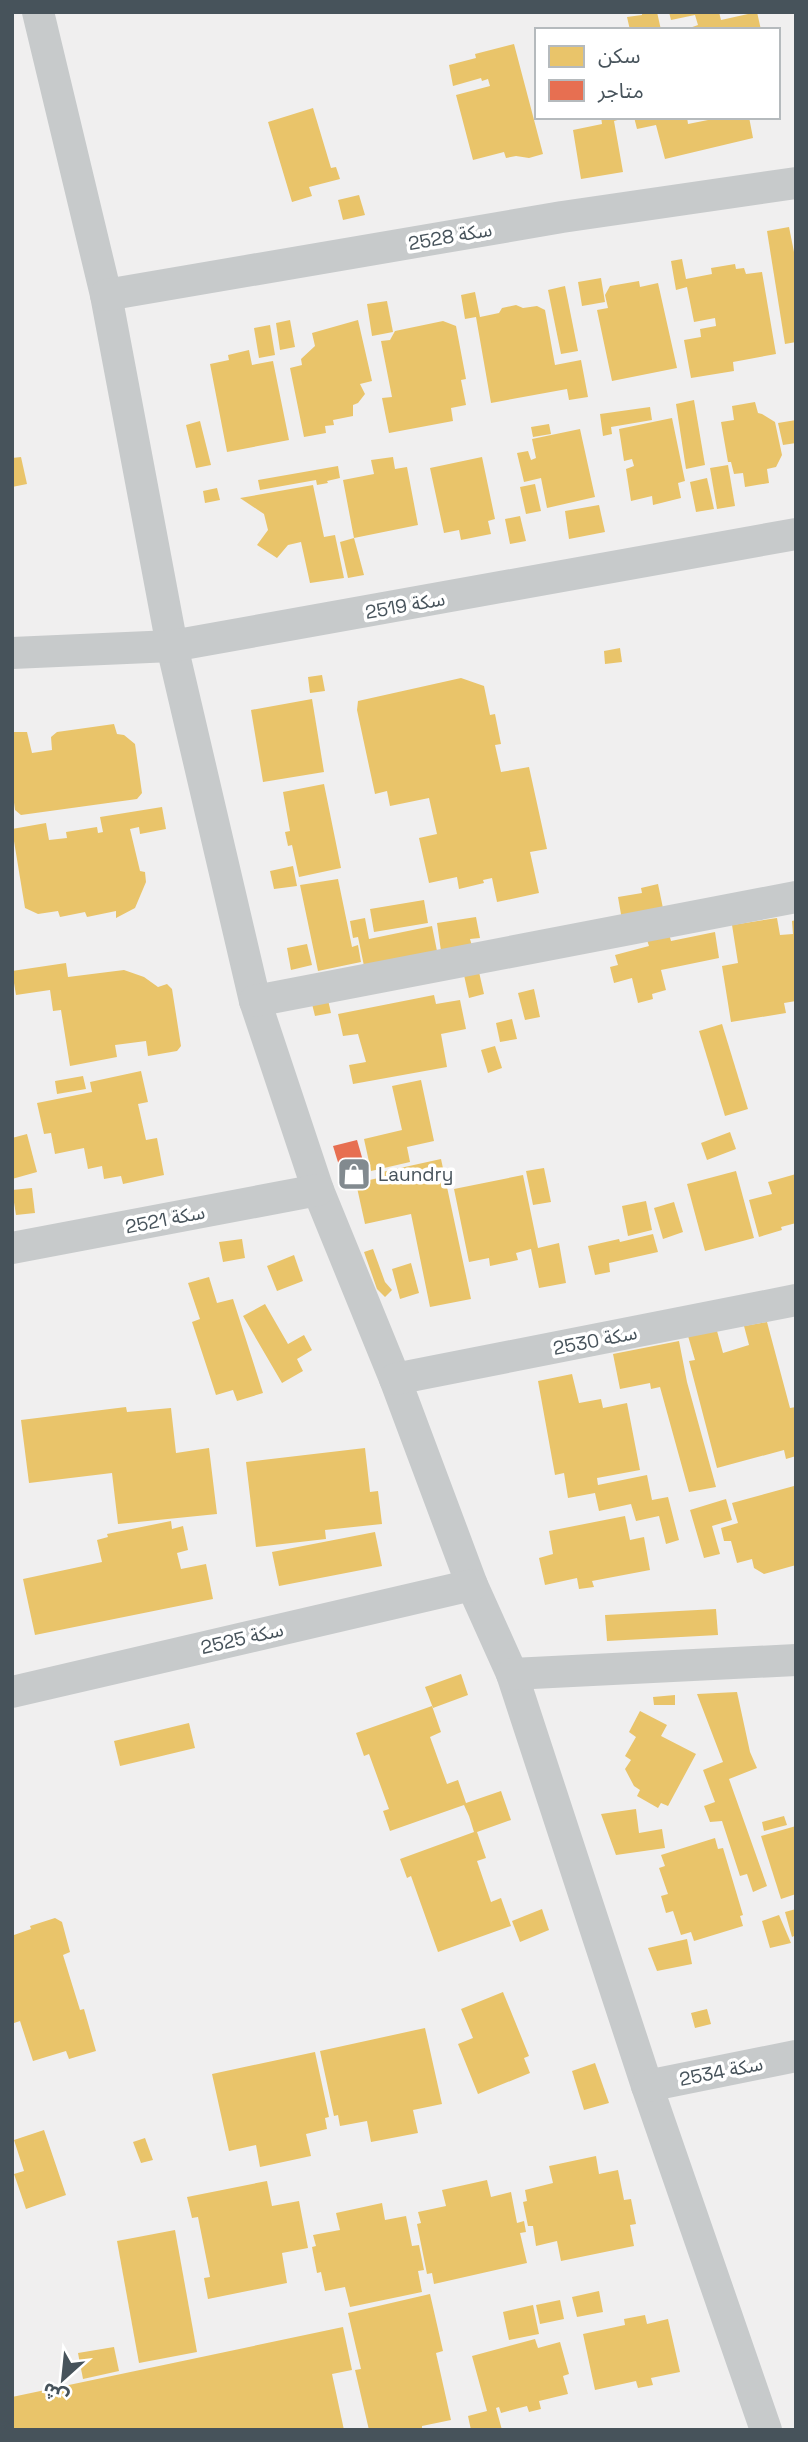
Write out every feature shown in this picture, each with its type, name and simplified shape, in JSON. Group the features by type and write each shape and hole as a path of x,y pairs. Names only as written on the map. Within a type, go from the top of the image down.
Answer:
{"street":[{"path":"38,12 106,295 172,646 255,1001 318,1190 395,1380 472,1585 512,1674 647,2086 766,2430"},
{"name":"سكة 2528","path":"106,295 562,217 796,183"},
{"name":"سكة 2519","path":"12,653 172,646 796,534"},
{"path":"255,1001 796,897"},
{"name":"سكة 2521","path":"12,1248 318,1190"},
{"name":"سكة 2530","path":"395,1380 796,1300"},
{"name":"سكة 2525","path":"12,1692 472,1585"},
{"path":"512,1674 796,1660"},
{"name":"سكة 2534","path":"647,2086 796,2056"}],"building: سكن":[{"path":"642,12 657,12 661,28 630,28 627,17 642,15"},
{"path":"669,12 719,12 721,20 757,12 761,28 690,28 698,25 695,15 671,20"},
{"path":"514,44 543,154 529,158 506,158 504,152 473,160 456,95 490,86 488,79 482,81 481,78 453,86 449,65 476,58 475,54"},
{"path":"313,108 331,168 336,167 340,179 309,187 312,196 292,202 268,122"},
{"path":"601,119 621,119 614,121 623,172 581,179 573,130 602,124"},
{"path":"634,119 687,119 688,124 713,119 749,119 753,138 665,159 656,125 637,129"},
{"path":"359,195 365,215 343,220 338,200"},
{"path":"789,227 796,262 796,342 785,344 767,231"},
{"path":"682,259 686,279 712,274 711,268 735,264 736,269 744,268 746,274 762,272 776,354 733,362 734,371 691,378 684,340 701,337 700,329 716,326 715,318 694,322 687,287 676,290 671,261"},
{"path":"601,278 605,302 582,306 578,282"},
{"path":"639,281 640,287 658,283 677,368 612,381 597,310 608,308 605,295 610,286"},
{"path":"565,286 578,351 561,354 548,290"},
{"path":"475,292 480,317 499,313 502,308 516,305 523,308 537,306 545,310 555,365 581,360 588,397 569,400 567,389 491,403 476,317 465,319 461,295"},
{"path":"387,301 393,332 372,336 367,304"},
{"path":"290,320 295,347 280,350 276,323"},
{"path":"358,320 372,381 360,384 365,394 353,405 353,416 333,420 334,425 325,426 326,433 304,437 290,368 302,365 301,359 315,346 312,333"},
{"path":"443,321 456,326 466,379 461,380 466,405 451,408 453,421 389,433 382,398 392,397 381,341 390,340 395,331"},
{"path":"270,325 275,355 259,358 254,328"},
{"path":"249,350 252,365 273,361 289,440 227,452 210,364 229,360 228,355"},
{"path":"694,400 705,465 686,469 676,404"},
{"path":"755,402 758,413 775,422 782,455 776,467 767,469 769,483 745,487 743,473 734,474 731,462 728,462 721,422 734,420 732,406"},
{"path":"650,407 652,420 611,427 612,434 603,436 600,414"},
{"path":"672,418 685,481 678,483 681,498 653,505 652,496 631,501 626,469 634,466 632,459 624,461 619,429"},
{"path":"796,420 796,443 783,445 778,423"},
{"path":"200,421 211,465 196,468 186,425"},
{"path":"549,424 551,434 533,437 531,427"},
{"path":"580,429 595,497 547,508 541,478 524,482 517,453 528,451 531,460 536,458 532,439"},
{"path":"21,457 27,484 12,487 12,458"},
{"path":"393,457 395,469 407,467 418,525 354,538 343,480 374,474 371,460"},
{"path":"482,457 495,519 488,521 491,534 461,540 459,530 444,533 430,468"},
{"path":"728,465 735,506 717,509 710,468"},
{"path":"338,466 340,478 327,481 328,483 317,485 316,480 260,490 258,480"},
{"path":"707,478 714,509 696,512 690,482"},
{"path":"535,484 541,511 526,514 520,487"},
{"path":"313,485 324,537 335,535 344,578 310,583 301,542 288,545 277,558 257,545 268,530 264,514 240,498"},
{"path":"217,488 220,500 205,503 203,491"},
{"path":"599,505 605,532 569,539 565,511"},
{"path":"520,516 526,541 510,544 505,519"},
{"path":"354,538 364,575 348,578 340,542"},
{"path":"620,648 622,662 605,664 604,651"},
{"path":"322,675 325,691 310,693 308,677"},
{"path":"461,678 484,686 490,715 495,714 501,744 495,745 501,772 529,767 547,849 530,852 539,893 497,902 492,878 483,880 484,883 459,889 457,877 429,883 419,838 437,834 429,798 390,806 387,791 375,794 357,710 358,701"},
{"path":"312,699 324,772 263,782 251,710"},
{"path":"114,724 117,734 124,735 135,744 142,793 137,799 21,815 15,810 12,788 12,732 27,732 32,753 52,750 51,737 57,732"},
{"path":"324,784 341,868 299,877 292,845 288,846 285,832 290,831 283,792"},
{"path":"162,807 166,829 140,834 139,827 130,829 140,871 145,872 146,882 135,908 116,918 116,911 87,917 85,912 60,917 58,911 38,914 25,908 12,829 46,823 49,840 67,838 66,832 97,827 98,833 103,832 100,817"},
{"path":"293,866 297,886 274,889 270,871"},
{"path":"338,879 352,947 358,945 361,962 318,971 300,885"},
{"path":"658,884 664,913 622,920 618,897 642,893 641,888"},
{"path":"424,900 428,923 374,932 370,909"},
{"path":"476,917 480,938 470,939 472,946 441,951 437,923"},
{"path":"365,918 369,939 432,926 437,951 364,966 358,937 353,938 350,921"},
{"path":"777,918 780,935 793,934 792,921 796,920 796,1001 784,1003 786,1013 731,1022 722,966 738,963 732,925"},
{"path":"715,932 719,958 661,970 666,990 652,994 653,999 638,1003 632,978 614,983 610,967 618,965 615,955 649,946 647,940 669,934 671,941"},
{"path":"307,944 312,965 291,970 287,948"},
{"path":"66,963 68,977 124,970 144,977 158,987 167,984 172,989 181,1046 177,1051 148,1056 146,1041 115,1045 117,1057 70,1066 61,1010 53,1011 50,990 16,995 12,971"},
{"path":"479,972 484,994 469,998 464,975"},
{"path":"534,989 540,1017 525,1020 518,993"},
{"path":"434,995 436,1004 460,1000 466,1029 441,1034 447,1067 353,1084 349,1065 366,1062 358,1034 343,1036 338,1014"},
{"path":"328,1000 331,1013 315,1016 312,1004"},
{"path":"512,1019 517,1039 500,1042 496,1023"},
{"path":"722,1024 748,1109 725,1116 699,1031"},
{"path":"495,1046 502,1068 488,1073 481,1050"},
{"path":"141,1071 148,1102 138,1104 146,1140 157,1138 164,1175 123,1184 121,1176 104,1179 102,1166 88,1169 84,1148 55,1154 51,1133 44,1134 37,1103 92,1092 90,1082"},
{"path":"83,1076 86,1089 57,1094 55,1081"},
{"path":"421,1080 434,1141 407,1147 410,1162 371,1171 364,1139 402,1130 392,1086"},
{"path":"730,1132 736,1149 707,1160 701,1143"},
{"path":"27,1134 37,1172 12,1179 12,1138"},
{"path":"441,1159 471,1299 430,1307 411,1214 365,1224 356,1183 383,1177 382,1172"},
{"path":"544,1168 551,1202 533,1205 526,1171"},
{"path":"736,1171 754,1238 705,1251 687,1184"},
{"path":"796,1174 796,1223 759,1237 749,1200 772,1194 768,1182"},
{"path":"523,1175 538,1248 559,1243 566,1283 539,1288 531,1249 516,1253 518,1260 490,1266 489,1258 469,1262 454,1189"},
{"path":"32,1188 35,1213 16,1215 12,1190"},
{"path":"646,1201 652,1230 628,1236 622,1206"},
{"path":"674,1202 683,1232 663,1239 654,1208"},
{"path":"653,1234 658,1252 609,1263 610,1272 595,1275 588,1246"},
{"path":"242,1239 245,1258 223,1262 219,1242"},
{"path":"373,1249 385,1282 392,1290 385,1297 377,1289 364,1252"},
{"path":"294,1255 303,1281 277,1291 267,1266"},
{"path":"411,1263 419,1293 400,1299 392,1269"},
{"path":"209,1277 217,1303 233,1299 263,1393 237,1401 233,1390 216,1395 192,1322 200,1319 188,1283"},
{"path":"265,1304 288,1344 304,1335 312,1350 297,1359 303,1371 282,1383 243,1316"},
{"path":"767,1322 790,1408 796,1407 796,1456 786,1459 784,1450 717,1468 689,1361 695,1360 688,1336 717,1331 723,1353 749,1345 744,1326"},
{"path":"679,1341 687,1382 716,1487 689,1492 660,1387 651,1389 650,1383 620,1389 613,1354"},
{"path":"572,1374 579,1403 601,1399 603,1408 627,1403 640,1470 597,1478 598,1485 647,1475 652,1500 668,1497 679,1540 666,1544 659,1516 636,1521 631,1504 599,1511 595,1493 568,1498 564,1473 555,1475 538,1381"},
{"path":"126,1407 127,1412 171,1408 176,1453 209,1448 217,1514 118,1524 112,1473 29,1483 21,1420"},
{"path":"365,1448 370,1492 378,1491 382,1524 325,1530 326,1539 256,1547 246,1462"},
{"path":"794,1486 796,1565 764,1574 754,1568 752,1559 737,1563 731,1541 724,1541 721,1528 738,1523 732,1503"},
{"path":"726,1499 732,1520 712,1526 720,1554 704,1558 690,1510"},
{"path":"625,1516 630,1540 644,1537 650,1570 592,1581 594,1587 579,1589 577,1578 545,1585 539,1558 553,1554 549,1531"},
{"path":"171,1521 172,1529 183,1526 188,1550 177,1553 181,1569 206,1564 213,1599 35,1635 23,1579 102,1562 97,1540 108,1537 107,1534"},
{"path":"375,1532 382,1566 279,1586 272,1552"},
{"path":"716,1609 718,1635 607,1641 605,1615"},
{"path":"461,1674 468,1695 433,1708 425,1687"},
{"path":"737,1692 750,1752 757,1768 729,1779 767,1886 753,1892 747,1874 740,1876 722,1821 710,1822 704,1806 715,1802 703,1770 723,1762 697,1694"},
{"path":"675,1695 675,1705 654,1705 653,1697"},
{"path":"432,1706 441,1732 430,1737 447,1784 458,1780 466,1803 501,1791 511,1820 477,1832 486,1858 477,1861 491,1902 501,1898 511,1926 438,1952 411,1876 407,1878 400,1859 474,1832 469,1816 464,1805 390,1831 383,1811 389,1809 369,1754 364,1756 356,1733"},
{"path":"640,1711 667,1725 661,1736 696,1754 668,1806 661,1803 658,1808 637,1796 640,1790 634,1786 625,1769 631,1760 625,1756 636,1737 629,1732"},
{"path":"189,1723 195,1748 120,1766 114,1741"},
{"path":"636,1809 639,1833 662,1829 665,1848 616,1855 601,1814"},
{"path":"784,1816 787,1825 764,1831 762,1822"},
{"path":"796,1826 796,1894 781,1899 761,1836"},
{"path":"715,1838 718,1849 723,1848 743,1915 740,1916 743,1926 694,1941 691,1932 681,1935 673,1911 666,1913 661,1896 668,1894 659,1868 665,1866 661,1855"},
{"path":"542,1909 549,1930 520,1942 512,1921"},
{"path":"796,1909 796,1935 792,1937 785,1912"},
{"path":"779,1915 791,1943 770,1948 762,1921"},
{"path":"55,1918 62,1922 70,1952 63,1955 80,2010 84,2009 96,2051 69,2059 66,2051 33,2061 20,2021 14,2023 12,2019 12,1934"},
{"path":"687,1939 692,1964 657,1971 648,1948"},
{"path":"503,1992 529,2056 524,2058 530,2073 478,2094 458,2044 473,2038 461,2009"},
{"path":"707,2009 711,2024 695,2028 691,2013"},
{"path":"425,2028 442,2104 413,2110 418,2133 371,2142 367,2121 340,2126 338,2115 334,2116 320,2051"},
{"path":"315,2052 329,2117 325,2118 327,2129 306,2134 311,2156 260,2167 256,2145 229,2151 212,2074"},
{"path":"595,2063 609,2103 584,2110 572,2071"},
{"path":"44,2130 66,2195 26,2209 14,2174 24,2171 14,2140"},
{"path":"145,2138 153,2160 141,2163 133,2142"},
{"path":"596,2156 599,2174 618,2170 624,2200 631,2199 636,2224 630,2225 634,2246 561,2261 557,2241 536,2246 533,2226 528,2226 523,2202 527,2201 525,2190 553,2183 549,2166"},
{"path":"487,2180 491,2197 511,2192 517,2223 524,2221 526,2232 520,2233 527,2263 434,2284 432,2273 427,2274 417,2224 421,2223 418,2212 446,2206 442,2190"},
{"path":"267,2181 272,2206 299,2201 308,2248 282,2253 287,2283 208,2299 204,2278 210,2277 198,2217 192,2218 187,2197"},
{"path":"382,2203 385,2220 406,2216 412,2246 419,2245 424,2270 418,2271 422,2292 350,2307 345,2287 325,2291 321,2272 317,2273 312,2247 316,2246 313,2235 340,2230 336,2213"},
{"path":"175,2230 197,2352 139,2363 117,2241"},
{"path":"599,2291 603,2312 577,2317 572,2297"},
{"path":"430,2294 443,2351 436,2353 451,2420 422,2426 422,2430 369,2430 355,2370 361,2369 348,2313"},
{"path":"560,2300 564,2319 540,2324 536,2305"},
{"path":"533,2305 539,2334 509,2340 503,2312"},
{"path":"645,2315 647,2324 668,2319 680,2372 651,2378 653,2385 638,2388 636,2381 595,2390 583,2334 625,2325 624,2319"},
{"path":"343,2327 352,2370 332,2374 344,2430 12,2430 12,2397"},
{"path":"535,2339 538,2348 560,2342 569,2374 563,2376 568,2394 539,2401 541,2409 529,2412 527,2406 501,2413 499,2407 496,2408 502,2430 471,2430 468,2416 487,2411 472,2356"},
{"path":"114,2347 119,2371 83,2379 78,2353"}],"building: متاجر":[{"path":"357,1140 368,1178 345,1185 333,1146"}],"place":[{"name":"Laundry","path":"354,1174"}]}
